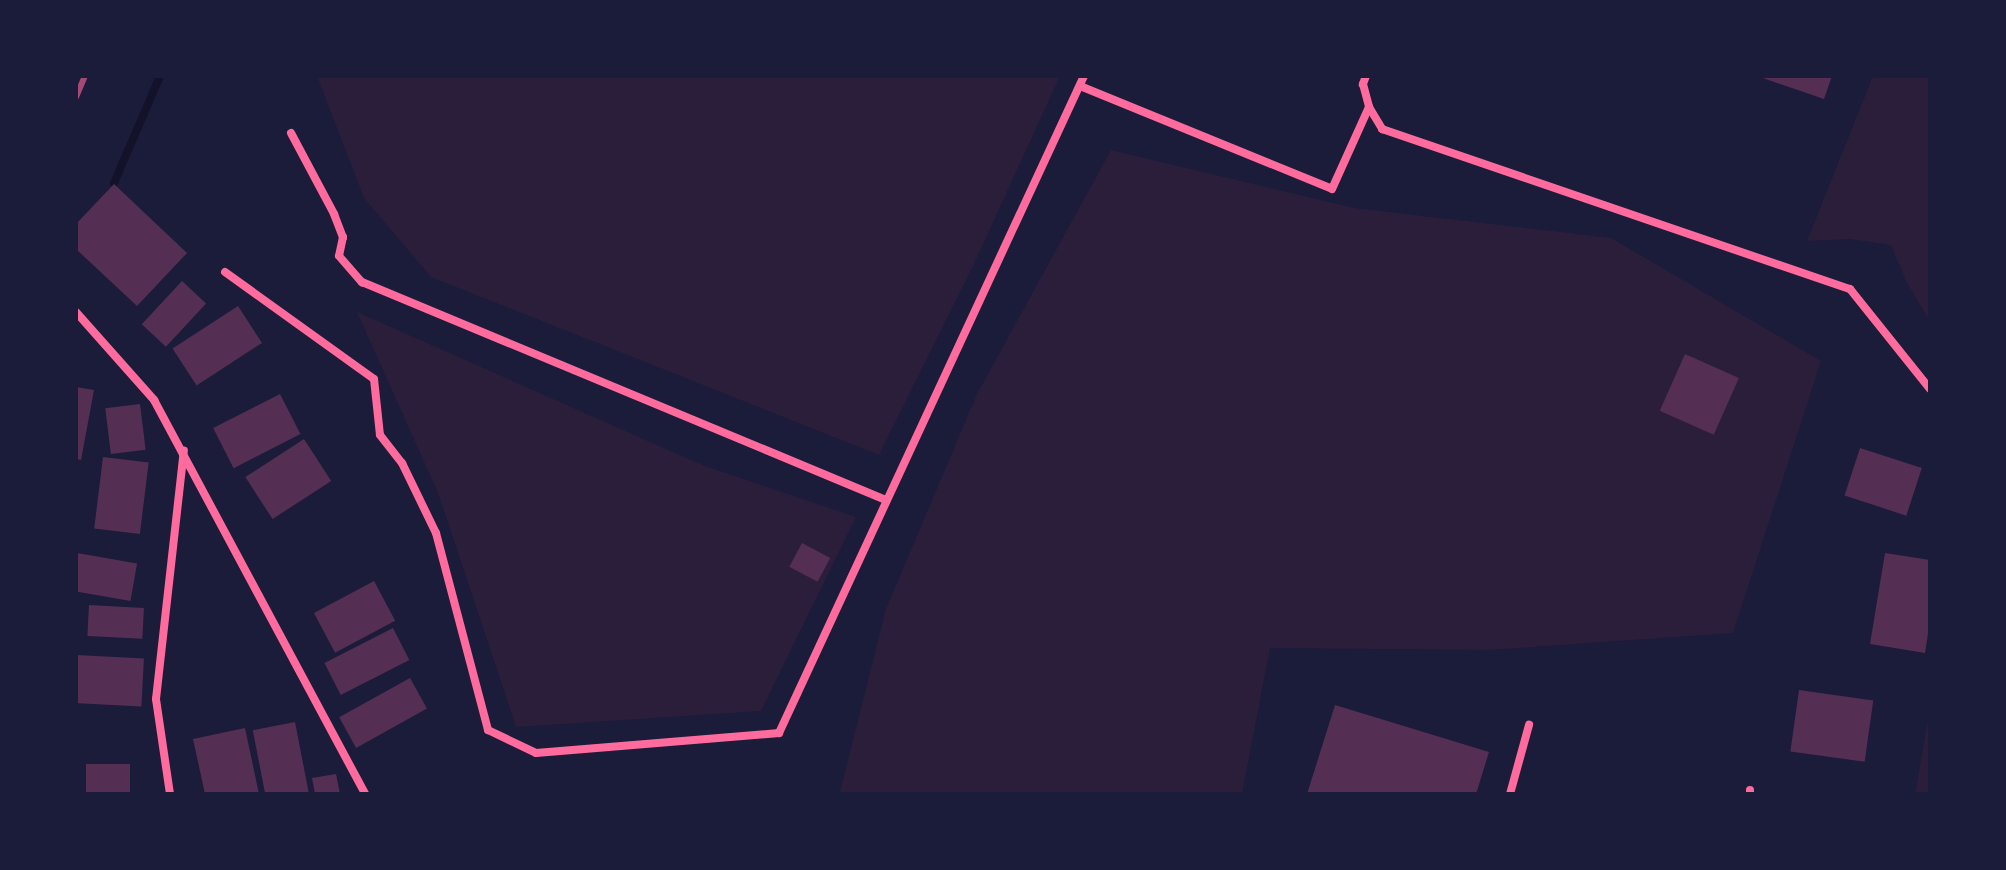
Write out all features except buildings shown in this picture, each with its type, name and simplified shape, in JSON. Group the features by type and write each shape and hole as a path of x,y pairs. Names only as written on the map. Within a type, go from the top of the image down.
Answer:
{"street":[{"path":"225,272 374,379 380,435 402,463 436,533 488,730 536,753 779,733 1084,76"},
{"path":"1366,76 1363,84 1369,107 1382,129 1850,289 1930,389"},
{"path":"1080,86 1332,189 1369,107"},
{"path":"291,133 343,237 339,256 362,282 886,500"},
{"path":"76,312 154,400 184,450 365,794"},
{"path":"170,794 156,699 184,450"},
{"path":"1510,794 1529,725"}],"shaded area":[{"path":"317,76 1060,76 974,264 879,455 431,277 364,198"},
{"path":"1873,76 1930,76 1930,321 1908,285 1891,245 1850,239 1807,241"},
{"path":"1111,150 1354,208 1611,238 1821,361 1733,633 1489,650 1270,648 1242,794 840,792 886,609 977,394"},
{"path":"357,312 702,465 856,517 761,711 516,727 438,493"},
{"path":"1930,709 1930,794 1915,794"}],"waterway":[{"path":"114,183 160,76"}],"railway":[{"path":"76,97 85,76"}]}
